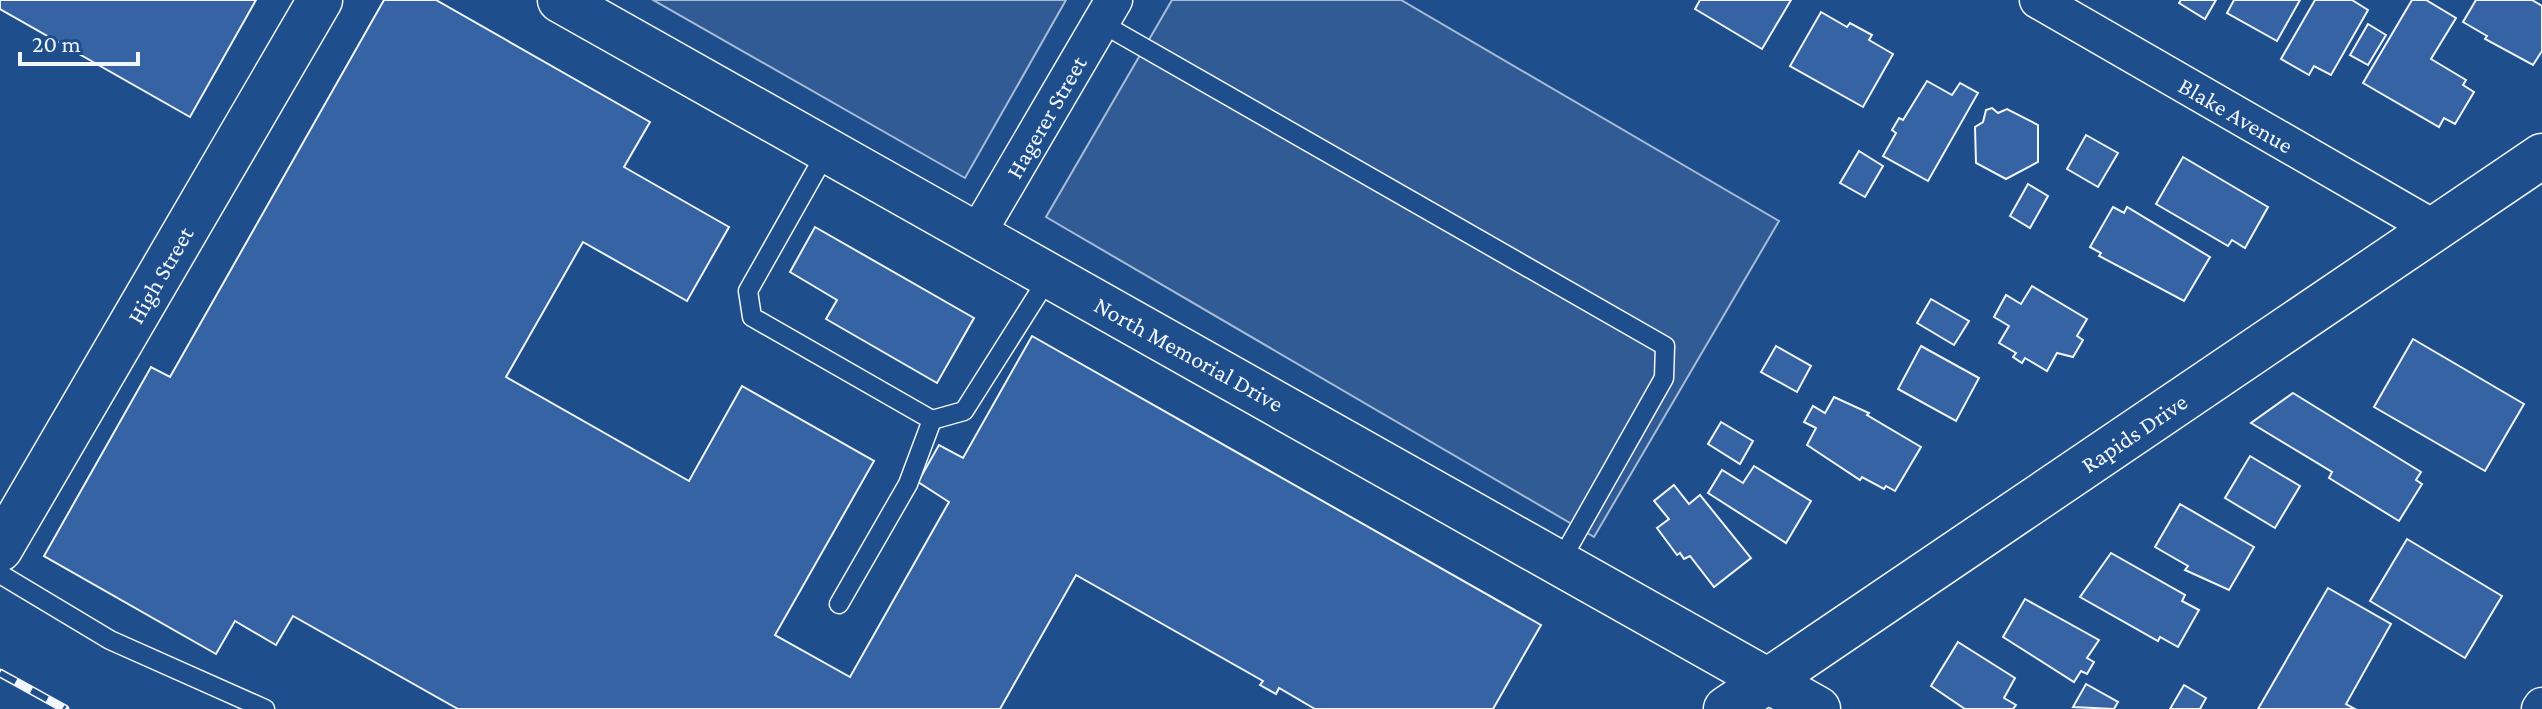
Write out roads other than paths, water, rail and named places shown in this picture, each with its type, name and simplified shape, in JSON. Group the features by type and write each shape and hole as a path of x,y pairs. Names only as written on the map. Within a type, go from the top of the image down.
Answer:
{"main road":[{"name":"High Street","path":"0,549 320,0"},
{"name":"North Memorial Drive","path":"560,0 1818,709"},
{"name":"Rapids Drive","path":"1726,709 2542,156"}],"street":[{"name":"Blake Avenue","path":"2038,0 2435,229"},
{"name":"Hagerer Street","path":"977,234 1107,12"}],"lane":[{"path":"1107,12 1665,346 1664,378 1560,562"},
{"path":"828,150 748,291 752,317 932,420 964,411 1050,275"},
{"path":"839,604 908,484 932,420"},
{"path":"0,574 110,640 265,709"}],"railway":[{"path":"0,673 65,709"}]}
